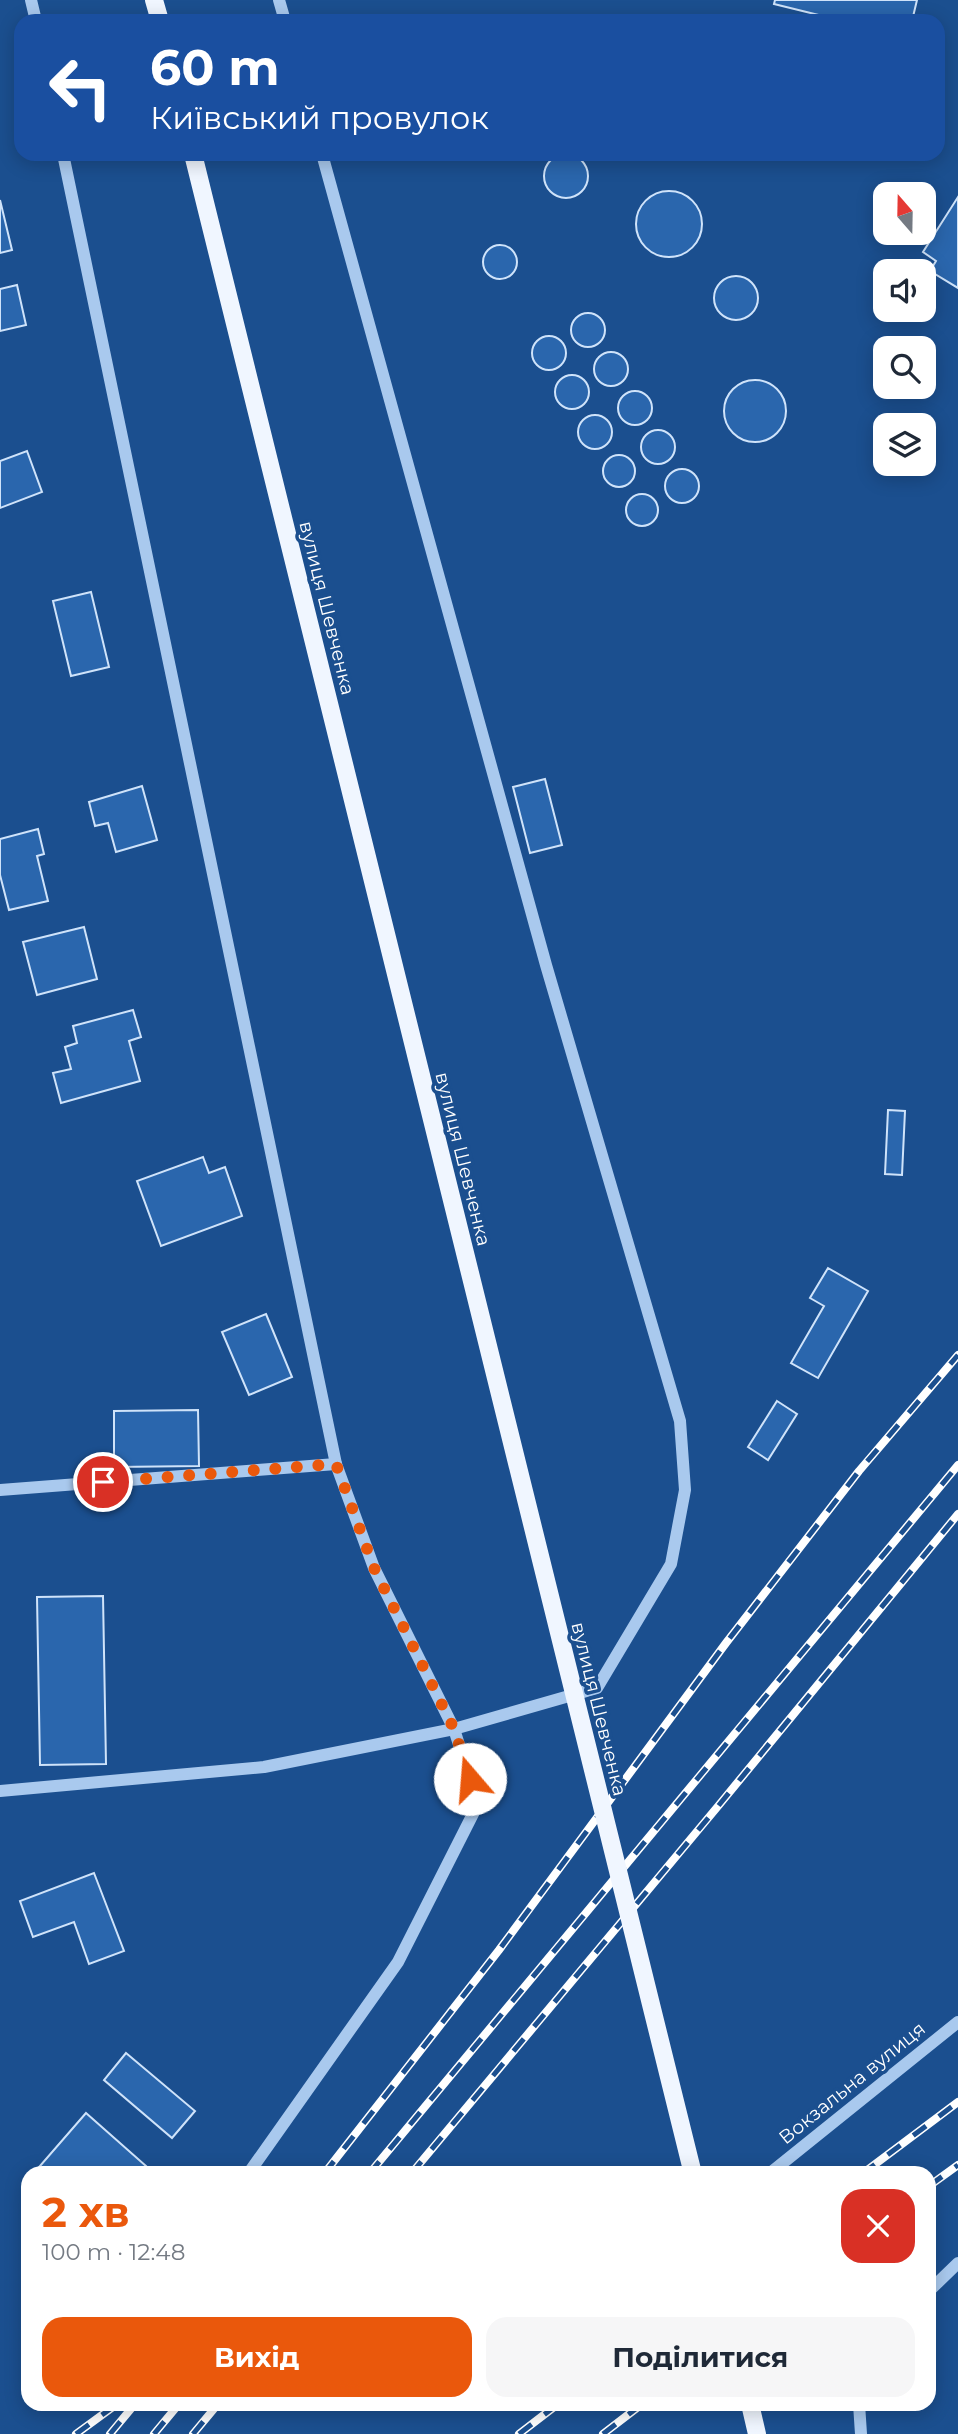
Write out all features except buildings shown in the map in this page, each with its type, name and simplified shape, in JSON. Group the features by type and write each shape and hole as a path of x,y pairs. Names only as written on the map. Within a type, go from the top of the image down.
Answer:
{"main road":[{"name":"вулиця Шевченка","path":"195,161 691,2166"},
{"path":"752,2411 757,2434"}],"street":[{"path":"64,161 336,1464 374,1568 454,1729 478,1804 398,1962 254,2166"},
{"path":"0,1791 264,1767 454,1729 597,1688 671,1564 685,1490 680,1421 546,965 324,161"},
{"path":"0,1490 336,1464"},
{"name":"Вокзальна вулиця","path":"779,2166 958,2022"},
{"path":"936,2284 958,2263"},
{"path":"859,2411 861,2434"}],"railway":[{"path":"330,2166 499,1950 726,1643 859,1471 958,1355"},
{"path":"376,2166 958,1465"},
{"path":"418,2166 958,1514"},
{"path":"873,2166 958,2102"},
{"path":"936,2181 958,2165"},
{"path":"76,2434 107,2411"},
{"path":"110,2434 129,2411"},
{"path":"154,2434 173,2411"},
{"path":"193,2434 212,2411"},
{"path":"519,2434 549,2411"},
{"path":"603,2434 633,2411"}],"route":[{"path":"103,1482 336,1464 374,1568 454,1729 470,1779"}]}
